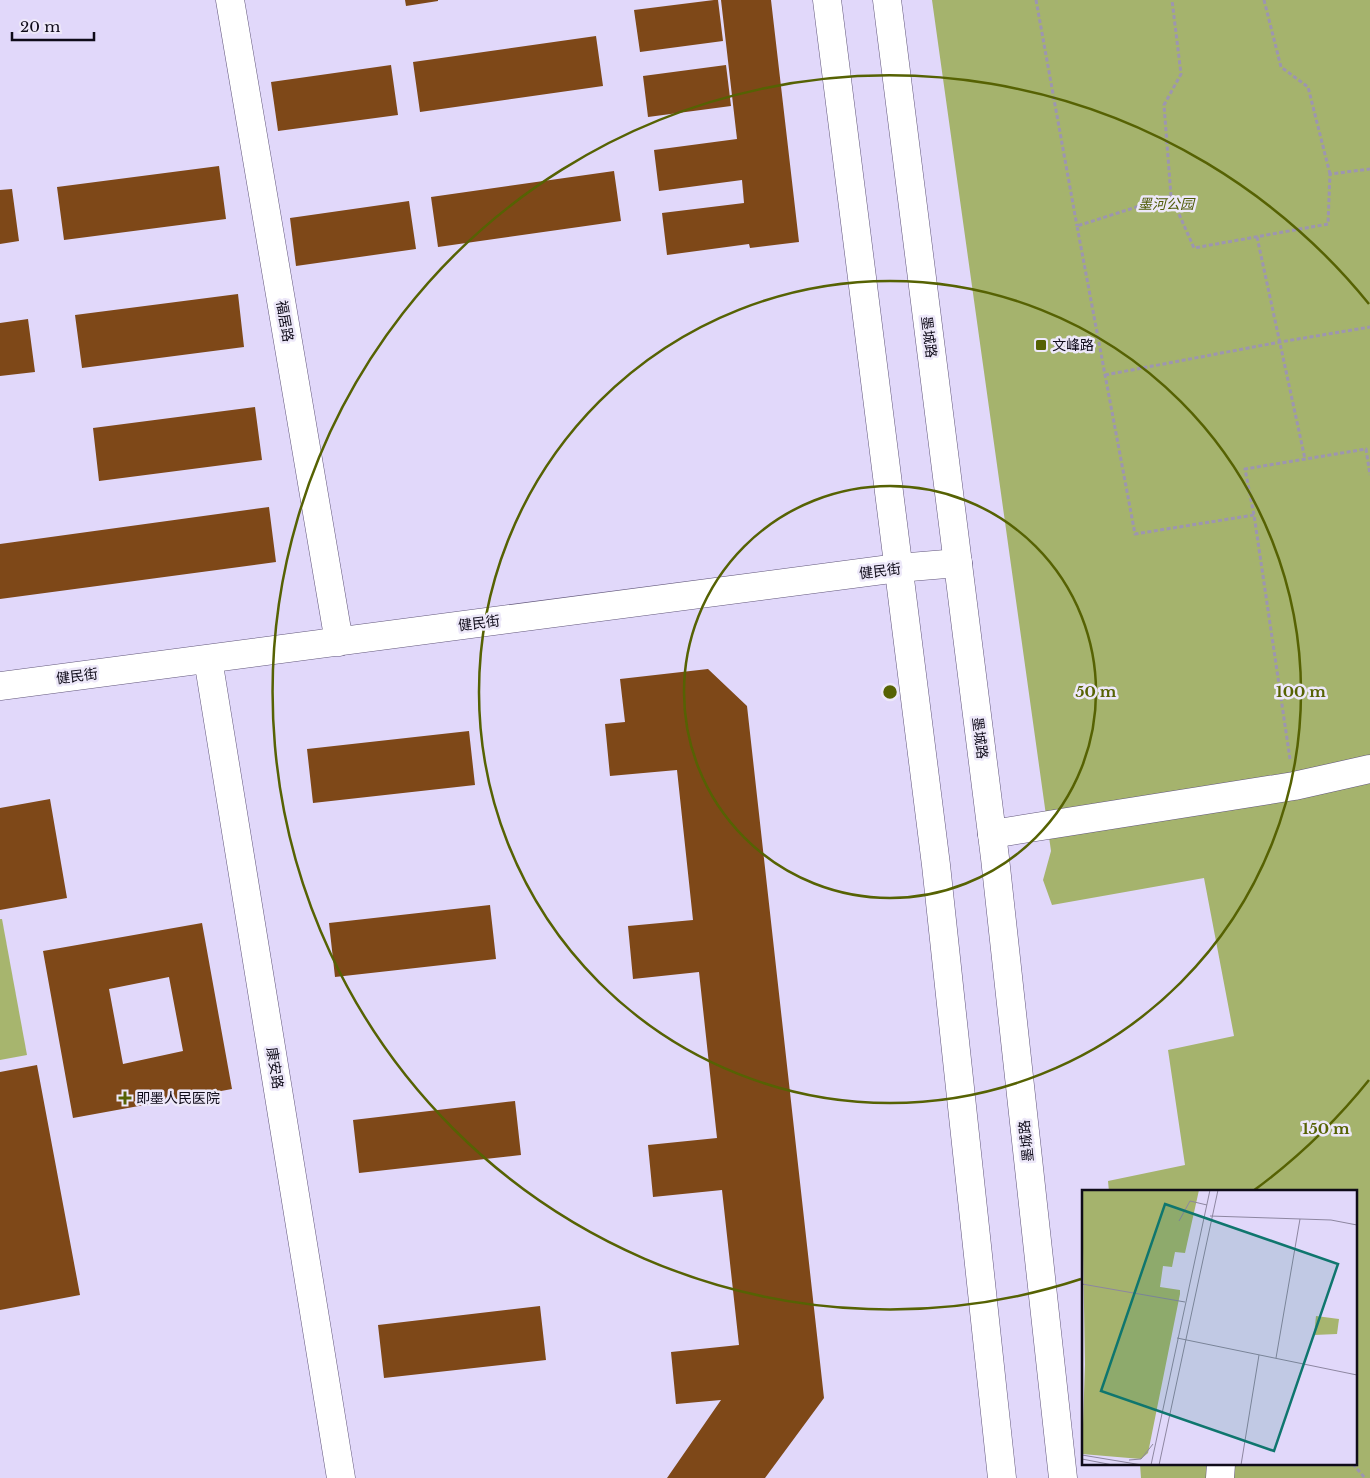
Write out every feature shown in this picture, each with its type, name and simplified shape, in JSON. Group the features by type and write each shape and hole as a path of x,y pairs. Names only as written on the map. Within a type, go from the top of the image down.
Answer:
{"main road":[{"name":"福居路","path":"230,0 339,642"},
{"path":"827,0 934,855 1002,1478"},
{"name":"墨城路","path":"887,0 992,834 1063,1478"},
{"name":"健民街","path":"0,686 898,568 958,563"},
{"name":"康安路","path":"208,659 341,1478"},
{"path":"992,834 1294,786 1370,769"}],"path":[{"path":"1036,0 1135,534 1254,515"},
{"path":"1172,0 1181,74 1164,104 1171,196 1194,248 1328,224 1330,174 1308,88 1281,67 1264,0"},
{"path":"1330,174 1370,169"},
{"path":"1077,226 1171,196"},
{"path":"1257,237 1305,459"},
{"path":"1105,375 1370,327"},
{"path":"1294,786 1254,515 1245,469 1366,450 1370,475"},
{"path":"1355,1466 1365,1478"}],"green space":[{"name":"墨河公园","path":"932,0 1370,0 1370,1478 1141,1478 1140,1466 1358,1466 1358,1190 1109,1190 1108,1181 1185,1165 1168,1050 1234,1036 1204,878 1052,905 1043,880 1051,851"},
{"path":"0,919 2,919 27,1055 0,1060"}],"building":[{"path":"405,0 438,0 438,1 406,6"},
{"path":"718,0 723,41 640,52 634,10"},
{"path":"721,0 771,0 799,242 750,248 749,244 667,255 662,213 744,203 742,180 659,191 654,150 737,139"},
{"path":"596,36 603,86 420,112 413,62"},
{"path":"391,65 398,115 278,131 271,82"},
{"path":"726,65 731,106 648,117 643,76"},
{"path":"219,166 226,219 64,240 57,187"},
{"path":"614,171 621,221 438,247 431,197"},
{"path":"12,189 19,241 0,244 0,190"},
{"path":"409,201 416,249 296,266 290,218"},
{"path":"238,294 244,347 82,368 75,315"},
{"path":"28,319 35,372 0,376 0,323"},
{"path":"255,407 262,460 99,481 93,428"},
{"path":"269,507 276,562 0,599 0,544"},
{"path":"708,669 747,706 824,1398 765,1478 667,1478 721,1400 676,1404 671,1352 739,1345 722,1190 653,1197 648,1145 717,1138 699,972 633,979 628,926 693,920 677,770 610,776 605,724 625,722 620,679"},
{"path":"469,731 475,785 313,803 307,749"},
{"path":"50,799 67,898 0,910 0,808"},
{"path":"490,905 496,959 335,977 329,923"},
{"path":"202,923 232,1089 73,1118 43,951","holes":["169,977 183,1051 123,1064 109,989"]},
{"path":"37,1065 80,1295 0,1310 0,1072"},
{"path":"515,1101 521,1155 359,1173 353,1120"},
{"path":"540,1306 546,1360 384,1378 378,1325"}],"place":[{"name":"文峰路","path":"1041,345"},
{"name":"即墨人民医院","path":"125,1098"}]}
